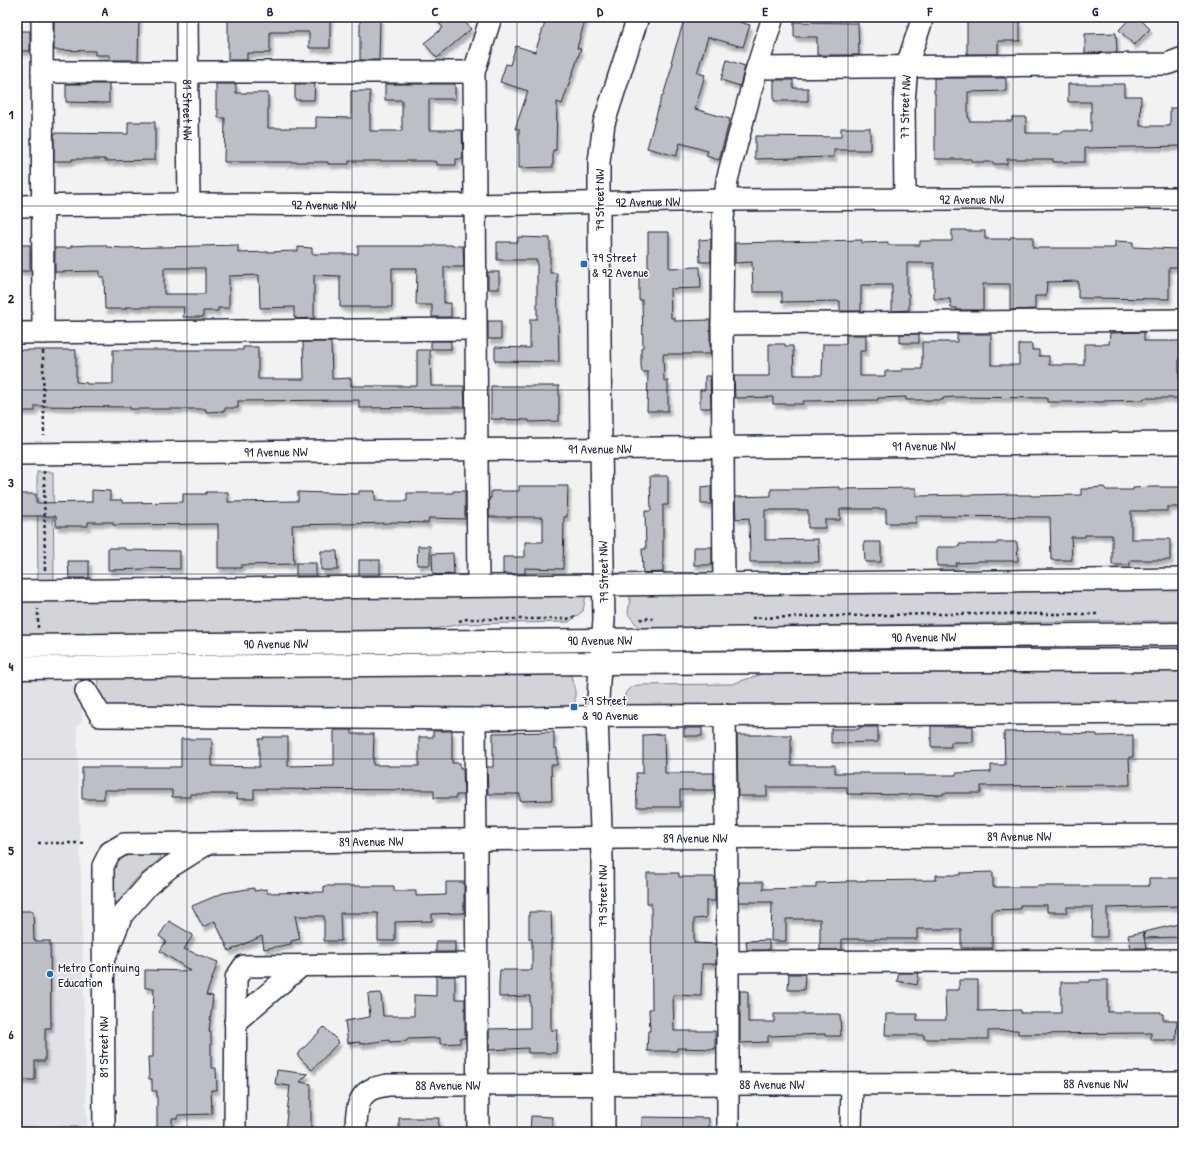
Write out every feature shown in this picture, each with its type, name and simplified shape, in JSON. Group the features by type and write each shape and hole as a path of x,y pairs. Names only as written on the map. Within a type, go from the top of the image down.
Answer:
{"main road":[{"name":"90 Avenue NW","path":"17,646 1183,634"},
{"name":"90 Avenue NW","path":"17,668 1183,660"}],"street":[{"path":"42,17 44,206 43,332"},
{"name":"81 Street NW","path":"187,17 189,204"},
{"path":"478,586 474,72 491,17"},
{"name":"79 Street NW","path":"604,1132 602,838 597,716 604,620 600,449 599,162 604,123 638,17"},
{"path":"724,583 722,324 723,219 726,180 757,68 773,17"},
{"name":"77 Street NW","path":"905,199 904,103 907,66 923,17"},
{"path":"757,68 1167,64 1183,58"},
{"path":"42,72 474,72"},
{"name":"92 Avenue NW","path":"17,206 1183,198"},
{"path":"722,324 1183,320"},
{"path":"17,333 475,329"},
{"name":"91 Avenue NW","path":"17,454 1183,443"},
{"path":"17,591 1183,579"},
{"path":"86,691 101,716 474,719 597,716 1183,713"},
{"path":"725,715 728,962 728,1132"},
{"path":"474,719 478,1132"},
{"name":"89 Avenue NW","path":"110,852 124,844 208,842 726,837 1183,835"},
{"name":"81 Street NW","path":"103,962 122,915 148,885 170,867 208,842"},
{"name":"81 Street NW","path":"104,1132 103,866 110,852"},
{"path":"728,962 1183,960"},
{"path":"235,1132 236,978 244,966 476,964"},
{"path":"235,1022 301,966"},
{"name":"88 Avenue NW","path":"356,1132 359,1104 363,1095 373,1088 388,1086 1183,1083"},
{"path":"851,1132 852,1084"}],"path":[{"path":"749,618 933,614 1105,614"},
{"path":"639,622 644,618 658,619"},
{"path":"38,843 83,843"}],"shaded area":[{"path":"37,472 53,472 54,587 38,587"},
{"path":"1183,585 1183,621 640,629 628,614 631,590"},
{"path":"586,594 583,611 569,622 462,624 415,632 17,637 17,595"},
{"path":"1183,667 1183,705 622,706 626,692 630,688 638,685 732,684 771,671"},
{"path":"569,669 575,690 575,711 110,711 100,695 98,687 100,677"},
{"name":"Metro Continuing Education","path":"82,673 82,721 77,726 87,1129 17,1129 17,674"},
{"path":"125,855 161,856 160,859 136,879 119,901 116,902 114,871 116,860"},
{"path":"17,1127 80,1127 80,1129 83,1129 83,1132 17,1132"}],"building":[{"path":"54,17 139,17 138,60 110,60 110,55 95,55 95,51 54,50"},
{"path":"228,17 330,17 330,48 309,48 309,32 270,32 270,53 247,53 247,60 228,60"},
{"path":"360,17 380,17 379,60 360,60"},
{"path":"435,17 461,17 471,29 437,58 424,43 443,28"},
{"path":"547,17 586,17 577,48 581,49 562,104 557,102 556,150 553,150 553,167 519,168 519,129 515,129 528,91 500,82 506,64 510,65 516,46 535,52"},
{"path":"685,17 722,17 750,25 743,47 708,37 697,73 705,75 695,109 730,119 719,160 706,156 708,151 680,143 676,156 647,148 673,63 671,62"},
{"path":"967,17 986,17 986,22 1020,22 1020,41 998,41 998,54 967,54"},
{"path":"1131,17 1138,17 1150,29 1134,45 1119,30"},
{"path":"794,22 858,23 859,55 817,55 817,37 794,37"},
{"path":"17,31 30,31 30,51 17,51"},
{"path":"1116,33 1117,52 1085,53 1085,34"},
{"path":"727,60 745,66 740,86 721,80"},
{"path":"934,78 1006,78 1006,91 968,92 969,121 1012,121 1012,117 1026,117 1026,133 1091,131 1091,102 1068,102 1068,84 1124,84 1124,96 1141,96 1140,126 1170,126 1170,108 1183,108 1183,146 1085,148 1085,162 1053,162 1053,159 1007,159 1007,164 993,164 993,162 972,162 972,159 935,159"},
{"path":"774,80 793,80 793,88 808,88 808,101 774,101"},
{"path":"66,84 109,84 109,103 66,102"},
{"path":"216,84 236,84 236,93 268,93 268,128 316,128 316,117 351,118 351,91 370,91 370,131 402,131 402,100 385,100 385,84 455,84 455,99 429,99 429,130 462,130 463,159 456,159 456,165 437,165 437,162 432,161 349,161 349,164 328,164 328,162 224,162 225,118 218,118 218,109 216,109"},
{"path":"295,84 315,84 314,100 295,100"},
{"path":"128,122 155,122 155,160 105,161 105,159 72,159 72,161 54,161 54,133 128,134"},
{"path":"841,128 870,128 870,150 834,150 834,157 755,159 755,136 841,137"},
{"path":"952,230 985,231 985,239 1033,237 1033,248 1114,248 1115,241 1133,242 1133,247 1177,249 1178,267 1169,267 1169,299 1078,298 1078,281 1047,282 1046,296 1035,296 1035,309 1010,310 1010,284 983,284 983,310 957,310 957,308 951,308 950,299 934,299 934,263 907,263 907,293 909,294 909,310 892,311 892,285 861,285 861,311 840,311 840,301 782,302 782,292 753,292 752,262 735,263 735,243 862,240 862,243 888,242 888,245 920,245 920,241 952,241"},
{"path":"648,232 669,232 669,268 700,267 701,288 670,289 671,318 675,318 675,321 710,320 710,354 663,354 664,381 668,381 668,411 647,411 648,372 642,372 641,366 641,349 643,347 642,300 639,300 639,271 648,271"},
{"path":"518,237 550,238 550,273 557,273 559,362 495,361 495,347 530,348 530,319 537,319 537,260 497,260 497,242 518,242"},
{"path":"711,239 711,262 700,262 699,240"},
{"path":"17,245 30,245 30,271 17,271"},
{"path":"106,245 106,247 124,248 238,245 238,253 298,251 298,247 312,248 312,254 358,254 358,246 452,245 463,246 464,267 444,267 444,303 451,303 451,317 432,317 432,305 416,305 417,268 392,268 392,307 340,307 340,276 314,275 314,318 296,319 296,317 294,317 294,307 260,308 259,275 229,276 229,308 218,308 218,311 203,311 203,317 183,317 184,307 126,307 126,309 105,309 104,277 100,277 100,271 55,272 55,248 71,248 71,246","holes":["164,268 205,268 205,294 164,294"]},
{"path":"488,272 499,272 499,289 488,289"},
{"path":"488,321 501,321 501,339 488,339"},
{"path":"1144,332 1144,341 1181,341 1181,359 1179,359 1179,398 1144,398 1144,400 1104,402 1047,402 1047,398 954,397 943,398 943,400 906,400 906,397 878,398 878,400 803,401 803,404 773,404 773,397 735,398 734,376 769,376 769,344 785,344 785,346 793,346 794,375 822,375 823,344 846,344 846,335 866,335 866,351 860,351 860,376 885,376 885,371 922,369 922,342 957,342 957,334 991,334 991,365 1019,365 1019,344 1032,344 1032,350 1039,350 1039,356 1049,356 1049,365 1084,365 1084,344 1109,344 1110,333"},
{"path":"900,334 919,334 919,343 900,343"},
{"path":"431,341 451,341 451,349 431,349"},
{"path":"303,342 331,342 332,379 351,378 351,386 417,386 417,350 430,350 431,386 464,386 465,407 359,408 359,400 238,401 238,408 225,408 225,411 206,412 206,409 130,409 130,407 35,406 35,411 17,411 17,350 76,350 76,382 87,384 113,384 113,350 243,350 243,347 258,347 258,379 304,379"},
{"path":"705,376 710,376 711,408 700,408 700,390 705,390"},
{"path":"491,386 559,386 559,421 529,422 529,420 491,419"},
{"path":"650,476 668,476 668,505 663,505 663,572 643,573 642,549 646,549 645,511 651,511"},
{"path":"519,486 568,486 567,517 564,517 563,569 525,568 525,574 503,574 503,557 525,557 525,542 543,542 543,517 489,517 489,498 491,498 491,491 519,491"},
{"path":"711,486 711,504 701,504 701,487"},
{"path":"839,487 839,489 916,488 916,496 1017,494 1031,496 1081,495 1081,489 1104,487 1106,490 1133,490 1133,488 1183,487 1183,507 1167,507 1167,511 1131,511 1131,539 1170,539 1170,560 1130,560 1130,565 1112,565 1112,535 1085,535 1085,537 1071,537 1072,560 1051,560 1050,517 916,516 916,523 886,523 886,509 840,509 840,520 825,520 825,528 808,528 808,510 765,510 765,540 818,539 819,562 750,562 749,518 736,519 735,497 771,496 771,489"},
{"path":"92,490 110,491 110,500 122,500 122,503 183,502 183,494 206,494 206,492 228,492 228,502 298,501 298,492 359,494 359,491 375,491 375,501 407,501 407,493 453,493 453,491 465,491 465,519 429,518 428,523 391,522 292,525 294,564 241,565 241,568 218,568 218,524 113,525 113,522 88,522 88,526 56,526 56,516 17,516 17,494 36,494 36,503 92,502"},
{"path":"864,542 881,542 881,562 865,562"},
{"path":"997,542 1017,542 1018,561 977,561 956,563 956,566 937,566 937,547 959,547 959,544 997,544"},
{"path":"418,546 430,546 430,565 417,565"},
{"path":"694,547 712,547 712,565 694,565"},
{"path":"108,548 125,548 125,550 180,551 180,569 145,568 108,570"},
{"path":"321,551 337,551 338,570 321,570"},
{"path":"453,553 454,574 433,575 432,554"},
{"path":"359,560 380,560 380,575 359,575"},
{"path":"68,561 89,561 89,578 69,578"},
{"path":"296,563 316,563 316,576 296,576"},
{"path":"931,726 973,726 973,742 951,742 951,747 931,747"},
{"path":"859,727 878,727 878,742 831,743 831,729 859,729"},
{"path":"684,728 702,728 702,736 684,736"},
{"path":"334,730 352,730 352,734 374,734 373,765 388,766 419,766 419,737 433,737 433,731 452,731 452,763 460,763 460,768 463,768 464,795 456,795 456,798 434,798 434,790 254,789 254,799 237,799 237,794 190,794 190,797 172,797 172,790 104,790 104,799 82,799 82,767 181,767 181,739 212,739 212,766 259,767 259,739 264,739 263,737 288,737 288,766 334,765"},
{"path":"1060,731 1060,733 1097,734 1097,736 1133,735 1133,757 1129,757 1130,785 981,786 981,793 943,793 943,795 847,794 847,787 767,787 767,796 738,796 737,735 791,735 791,765 835,765 835,773 956,775 956,773 991,772 991,765 1005,765 1004,732"},
{"path":"554,732 554,748 557,748 557,765 551,765 552,800 520,801 520,794 488,794 487,767 493,767 493,733"},
{"path":"664,734 665,773 714,773 714,790 680,790 680,807 637,807 636,773 643,773 643,735"},
{"path":"993,872 993,887 1149,886 1149,878 1180,878 1180,906 1107,908 1107,937 1092,937 1093,907 1067,907 1067,912 1047,912 1047,905 1020,905 1020,909 994,910 992,912 992,948 961,948 961,929 917,929 917,939 842,939 842,950 820,950 820,919 786,919 786,941 771,941 772,902 739,902 739,882 763,882 763,889 816,888 816,883 846,881 936,880 936,875 960,875 960,873"},
{"path":"647,873 679,873 679,877 715,877 715,901 706,901 706,918 694,919 694,943 716,944 716,964 702,964 701,996 673,995 674,1031 715,1031 715,1049 677,1048 677,1051 647,1051 648,1031 650,1031 649,1009 652,1009 651,903 647,903"},
{"path":"446,882 464,882 464,913 432,914 432,921 395,922 395,941 378,941 378,913 340,913 341,941 324,941 324,916 295,916 300,939 291,941 291,944 264,949 262,936 229,951 215,921 203,927 192,906 223,893 254,888 254,891 266,889 267,893 324,892 324,886 394,886 394,891 416,891 416,896 446,895"},
{"path":"17,911 33,911 34,941 50,941 51,1028 45,1028 45,1061 35,1061 35,1080 17,1080"},
{"path":"529,912 551,912 551,1030 557,1030 556,1053 528,1053 528,1048 489,1050 489,1029 530,1028 530,996 499,997 500,970 532,970 532,939 529,939"},
{"path":"169,921 193,935 184,949 218,962 206,995 213,996 209,1032 211,1032 211,1068 216,1068 217,1090 211,1090 212,1114 178,1115 178,1118 172,1118 172,1129 157,1129 157,1091 152,1091 152,1079 149,1079 148,1057 153,1057 154,988 145,988 145,970 191,971 160,951 166,941 159,936"},
{"path":"1183,923 1183,937 1145,938 1144,932"},
{"path":"1143,932 1146,948 1131,948 1128,935"},
{"path":"769,940 769,950 747,950 746,941"},
{"path":"436,941 455,941 455,952 436,952"},
{"path":"899,973 919,973 917,985 897,981"},
{"path":"789,974 805,974 804,990 788,990"},
{"path":"436,976 455,976 455,999 465,999 465,1038 460,1038 460,1043 440,1044 440,1038 407,1039 407,1041 389,1042 389,1040 360,1044 360,1042 348,1043 345,1021 370,1017 368,994 381,993 383,1016 414,1016 414,995 436,996"},
{"path":"959,980 978,980 978,1011 1021,1010 1021,1013 1061,1013 1061,982 1090,982 1090,980 1108,980 1108,1012 1161,1012 1161,1014 1163,1014 1163,1020 1177,1020 1176,1040 1151,1040 1151,1033 1018,1034 1018,1030 988,1031 988,1039 924,1039 924,1035 885,1035 886,1014 917,1014 917,1020 946,1020 945,990 959,990"},
{"path":"740,991 748,991 748,1022 774,1022 774,1014 840,1014 841,1036 825,1036 825,1034 768,1036 768,1042 740,1043"},
{"path":"324,1027 339,1042 312,1070 297,1055"},
{"path":"277,1070 308,1074 300,1082 311,1084 311,1132 285,1131 290,1086 275,1084"},
{"path":"531,1116 552,1117 552,1132 530,1132"},
{"path":"642,1117 709,1118 709,1132 642,1132"},
{"path":"399,1118 439,1118 438,1132 399,1132"}],"place":[{"name":"79 Street & 92 Avenue","path":"584,264"},
{"name":"79 Street & 90 Avenue","path":"574,707"},
{"name":"Metro Continuing Education","path":"50,974"}]}
